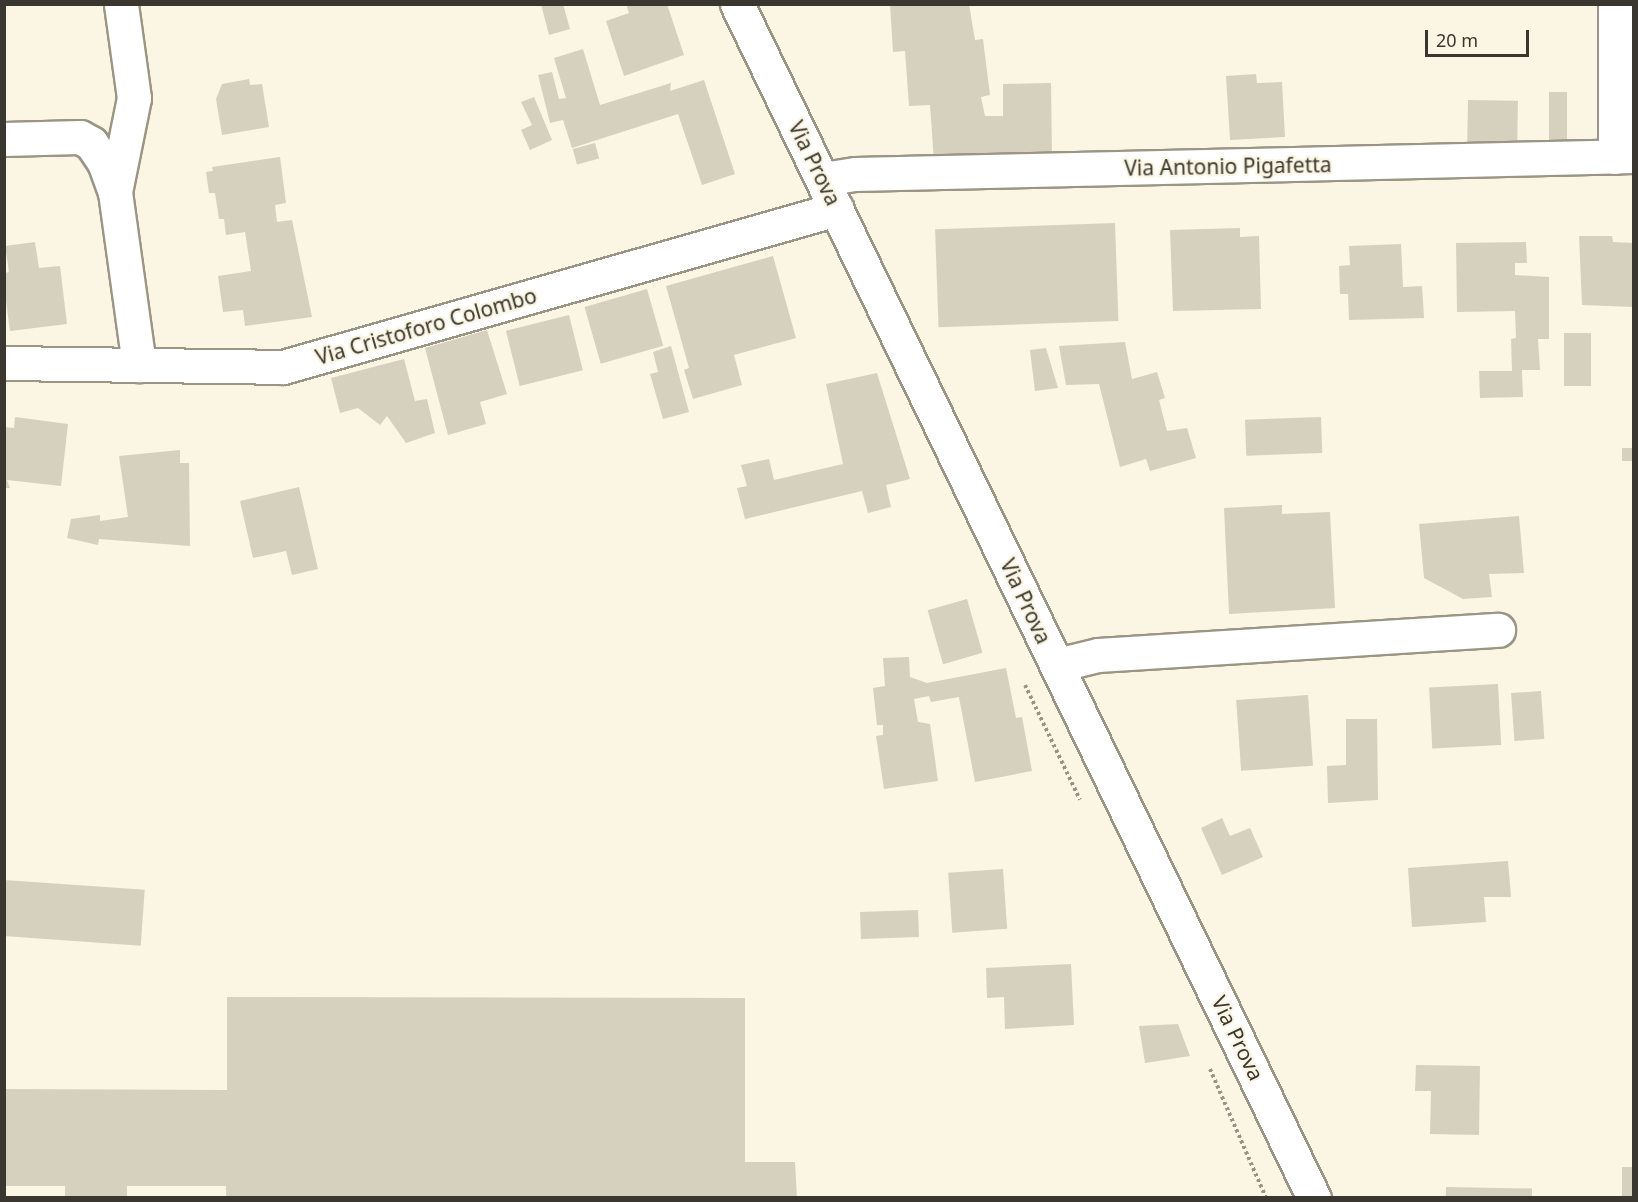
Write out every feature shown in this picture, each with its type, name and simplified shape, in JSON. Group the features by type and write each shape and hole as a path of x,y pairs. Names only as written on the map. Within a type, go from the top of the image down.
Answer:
{"street":[{"path":"115,192 132,120 134,98 121,4"},
{"name":"Via Prova","path":"737,4 1314,1197"},
{"path":"1615,4 1624,157"},
{"path":"4,139 80,137 114,130 132,120"},
{"path":"80,137 91,143 104,162 115,192 139,365"},
{"name":"Via Antonio Pigafetta","path":"823,179 855,174 1624,157"},
{"name":"Via Cristoforo Colombo","path":"4,363 283,367 837,209"},
{"path":"1057,665 1098,655 1498,630"}],"building":[{"path":"541,4 563,4 570,29 549,35"},
{"path":"626,4 667,4 684,55 624,76 606,21 629,13"},
{"path":"890,4 969,4 975,40 983,39 990,95 981,97 985,116 1003,116 1003,84 1051,83 1052,156 934,161 930,105 909,106 905,51 893,52"},
{"path":"583,49 600,105 671,83 670,91 704,80 735,174 702,185 678,114 572,148 563,120 550,123 538,75 552,72 559,99 566,98 554,58"},
{"path":"1256,74 1257,83 1282,82 1285,137 1230,140 1226,76"},
{"path":"249,79 250,85 262,84 269,127 222,135 216,99 222,84"},
{"path":"1549,92 1567,92 1567,147 1549,147"},
{"path":"534,97 552,140 530,150 521,130 532,125 521,102"},
{"path":"1468,100 1518,101 1517,151 1467,150"},
{"path":"595,143 599,158 577,164 573,149"},
{"path":"280,157 286,203 275,205 277,222 292,220 312,317 245,326 243,310 223,312 218,276 251,271 245,232 226,235 224,219 219,219 215,193 209,193 206,172 213,171 212,167"},
{"path":"1115,223 1118,321 939,327 935,229"},
{"path":"1240,228 1240,237 1259,236 1261,309 1173,311 1170,230"},
{"path":"1579,236 1612,236 1613,242 1634,243 1634,307 1582,305"},
{"path":"35,242 39,268 60,266 67,324 10,331 5,294 5,273 9,272 5,246"},
{"path":"1526,242 1527,263 1515,263 1515,275 1549,277 1549,339 1538,339 1540,370 1522,370 1523,397 1480,398 1479,371 1512,371 1511,339 1516,338 1515,311 1457,312 1456,243"},
{"path":"1401,244 1403,287 1422,286 1424,318 1349,320 1348,294 1340,294 1339,266 1350,265 1349,246"},
{"path":"773,256 796,338 734,355 742,385 693,399 684,370 689,368 666,286"},
{"path":"647,289 663,346 601,364 585,307"},
{"path":"569,315 583,370 520,386 506,331"},
{"path":"487,330 507,394 480,402 486,424 448,435 425,348"},
{"path":"1564,333 1591,333 1591,386 1564,386"},
{"path":"1125,342 1132,379 1157,372 1165,398 1159,400 1167,431 1187,428 1196,458 1150,471 1146,459 1120,467 1099,384 1066,385 1059,346"},
{"path":"671,346 689,412 663,419 650,374 658,372 653,352"},
{"path":"1046,348 1058,388 1035,391 1030,350"},
{"path":"404,359 415,401 427,399 435,433 406,443 387,416 380,425 358,408 340,413 331,378"},
{"path":"877,373 910,479 886,485 891,507 868,513 862,491 745,519 737,488 747,486 741,465 769,459 774,480 843,464 826,384"},
{"path":"15,417 68,424 61,486 7,480 10,488 4,488 4,427 14,428"},
{"path":"1321,417 1322,453 1246,456 1245,420"},
{"path":"1622,448 1634,448 1634,461 1622,461"},
{"path":"180,450 180,463 189,463 190,546 99,539 98,545 67,538 71,519 100,515 100,521 128,517 119,456"},
{"path":"299,487 318,569 292,575 286,551 253,558 240,501"},
{"path":"1282,505 1282,514 1330,512 1335,608 1229,614 1224,508"},
{"path":"1519,516 1524,573 1489,574 1492,597 1463,599 1424,578 1419,524"},
{"path":"967,599 982,653 943,664 928,610"},
{"path":"909,657 910,677 927,683 1006,668 1016,718 1022,717 1032,771 975,782 959,697 931,702 929,696 914,699 918,722 930,724 938,781 884,789 876,736 883,735 883,725 877,725 873,688 885,686 883,658"},
{"path":"1498,684 1501,745 1432,749 1429,688"},
{"path":"1541,691 1544,739 1514,741 1511,693"},
{"path":"1308,695 1313,766 1241,771 1236,700"},
{"path":"1346,719 1377,719 1378,800 1328,803 1327,766 1346,765"},
{"path":"1222,818 1230,836 1250,828 1263,857 1222,875 1201,828"},
{"path":"1508,861 1511,897 1484,897 1486,922 1412,927 1408,868"},
{"path":"1003,869 1007,929 952,933 948,873"},
{"path":"4,880 145,890 141,946 4,936"},
{"path":"918,910 919,937 861,939 860,912"},
{"path":"1071,964 1074,1025 1005,1029 1004,997 987,998 986,968"},
{"path":"227,997 745,998 745,1162 795,1162 797,1198 226,1198 226,1186 127,1186 127,1198 65,1198 65,1186 4,1186 4,1089 227,1090"},
{"path":"1178,1024 1190,1056 1145,1063 1139,1026"},
{"path":"1416,1065 1480,1066 1479,1135 1430,1134 1431,1091 1415,1091"},
{"path":"1622,1167 1634,1167 1634,1198 1622,1198"},
{"path":"1446,1187 1532,1189 1532,1198 1446,1198"}]}
